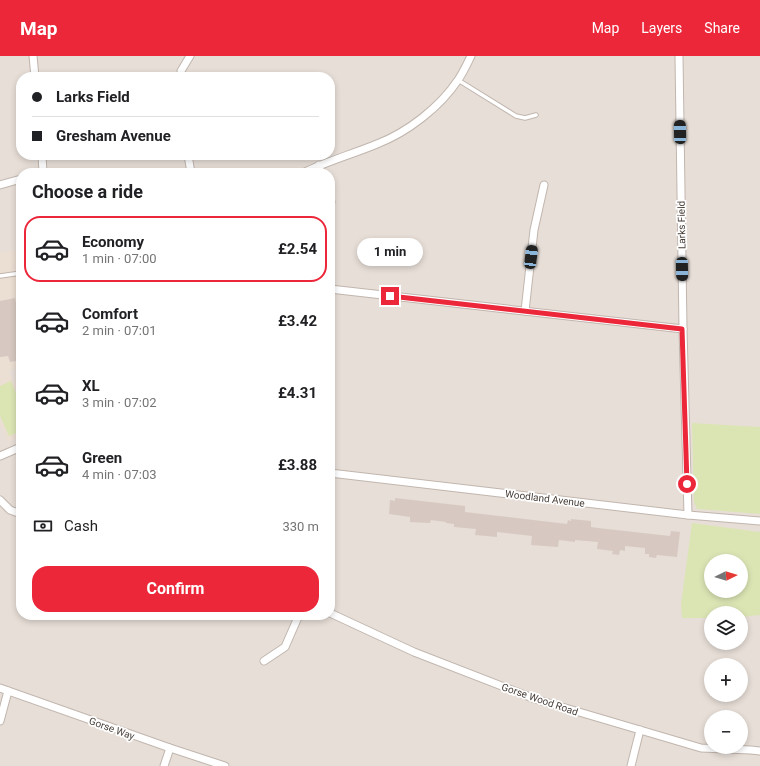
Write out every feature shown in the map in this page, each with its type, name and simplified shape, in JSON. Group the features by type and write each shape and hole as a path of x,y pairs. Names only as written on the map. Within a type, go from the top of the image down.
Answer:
{"street":[{"path":"33,56 34,72"},
{"path":"181,72 190,56"},
{"path":"335,159 379,143 414,124 440,103 458,80 471,56"},
{"name":"Larks Field","path":"679,56 682,329 688,515"},
{"path":"313,168 333,160"},
{"path":"0,185 16,181"},
{"path":"525,311 534,230 544,185"},
{"path":"335,290 682,329"},
{"path":"0,456 16,449"},
{"name":"Woodland Avenue","path":"335,474 688,515 760,521"},
{"path":"0,500 10,510 16,512"},
{"name":"Gorse Wood Road","path":"335,615 414,652 534,698 701,748 760,751"},
{"path":"264,661 285,647 297,620"},
{"name":"Gorse Way","path":"0,688 225,766"},
{"path":"0,721 8,690"},
{"path":"630,766 640,730"},
{"path":"164,766 170,748"}],"lane":[{"path":"458,80 516,116 525,118 536,115"},
{"path":"0,276 16,274"}],"shaded area":[{"path":"0,56 760,56 760,766 0,766"},
{"path":"16,250 16,367 9,372 16,385 16,438 8,442 0,424 0,253"}],"green space":[{"path":"11,381 16,393 16,433 9,436 0,416 0,386"},
{"path":"692,423 760,427 760,514 697,509 694,502"},
{"path":"692,523 760,532 760,615 748,616 748,606 704,606 704,618 682,618 681,604"}],"building":[{"path":"15,298 16,361 10,362 8,356 0,357 0,301"},
{"path":"395,498 465,506 465,512 567,524 568,520 571,521 571,519 591,521 591,527 598,528 670,536 671,531 680,532 677,557 657,555 656,558 649,557 649,554 645,554 645,548 625,546 625,551 620,550 619,555 612,554 613,551 597,549 598,542 575,540 575,542 559,540 558,547 531,545 532,536 497,532 497,537 475,535 476,529 454,527 454,524 446,522 431,520 430,523 410,522 410,517 389,514 390,500 395,501"}],"route":[{"path":"390,296 682,329 687,484"}]}
